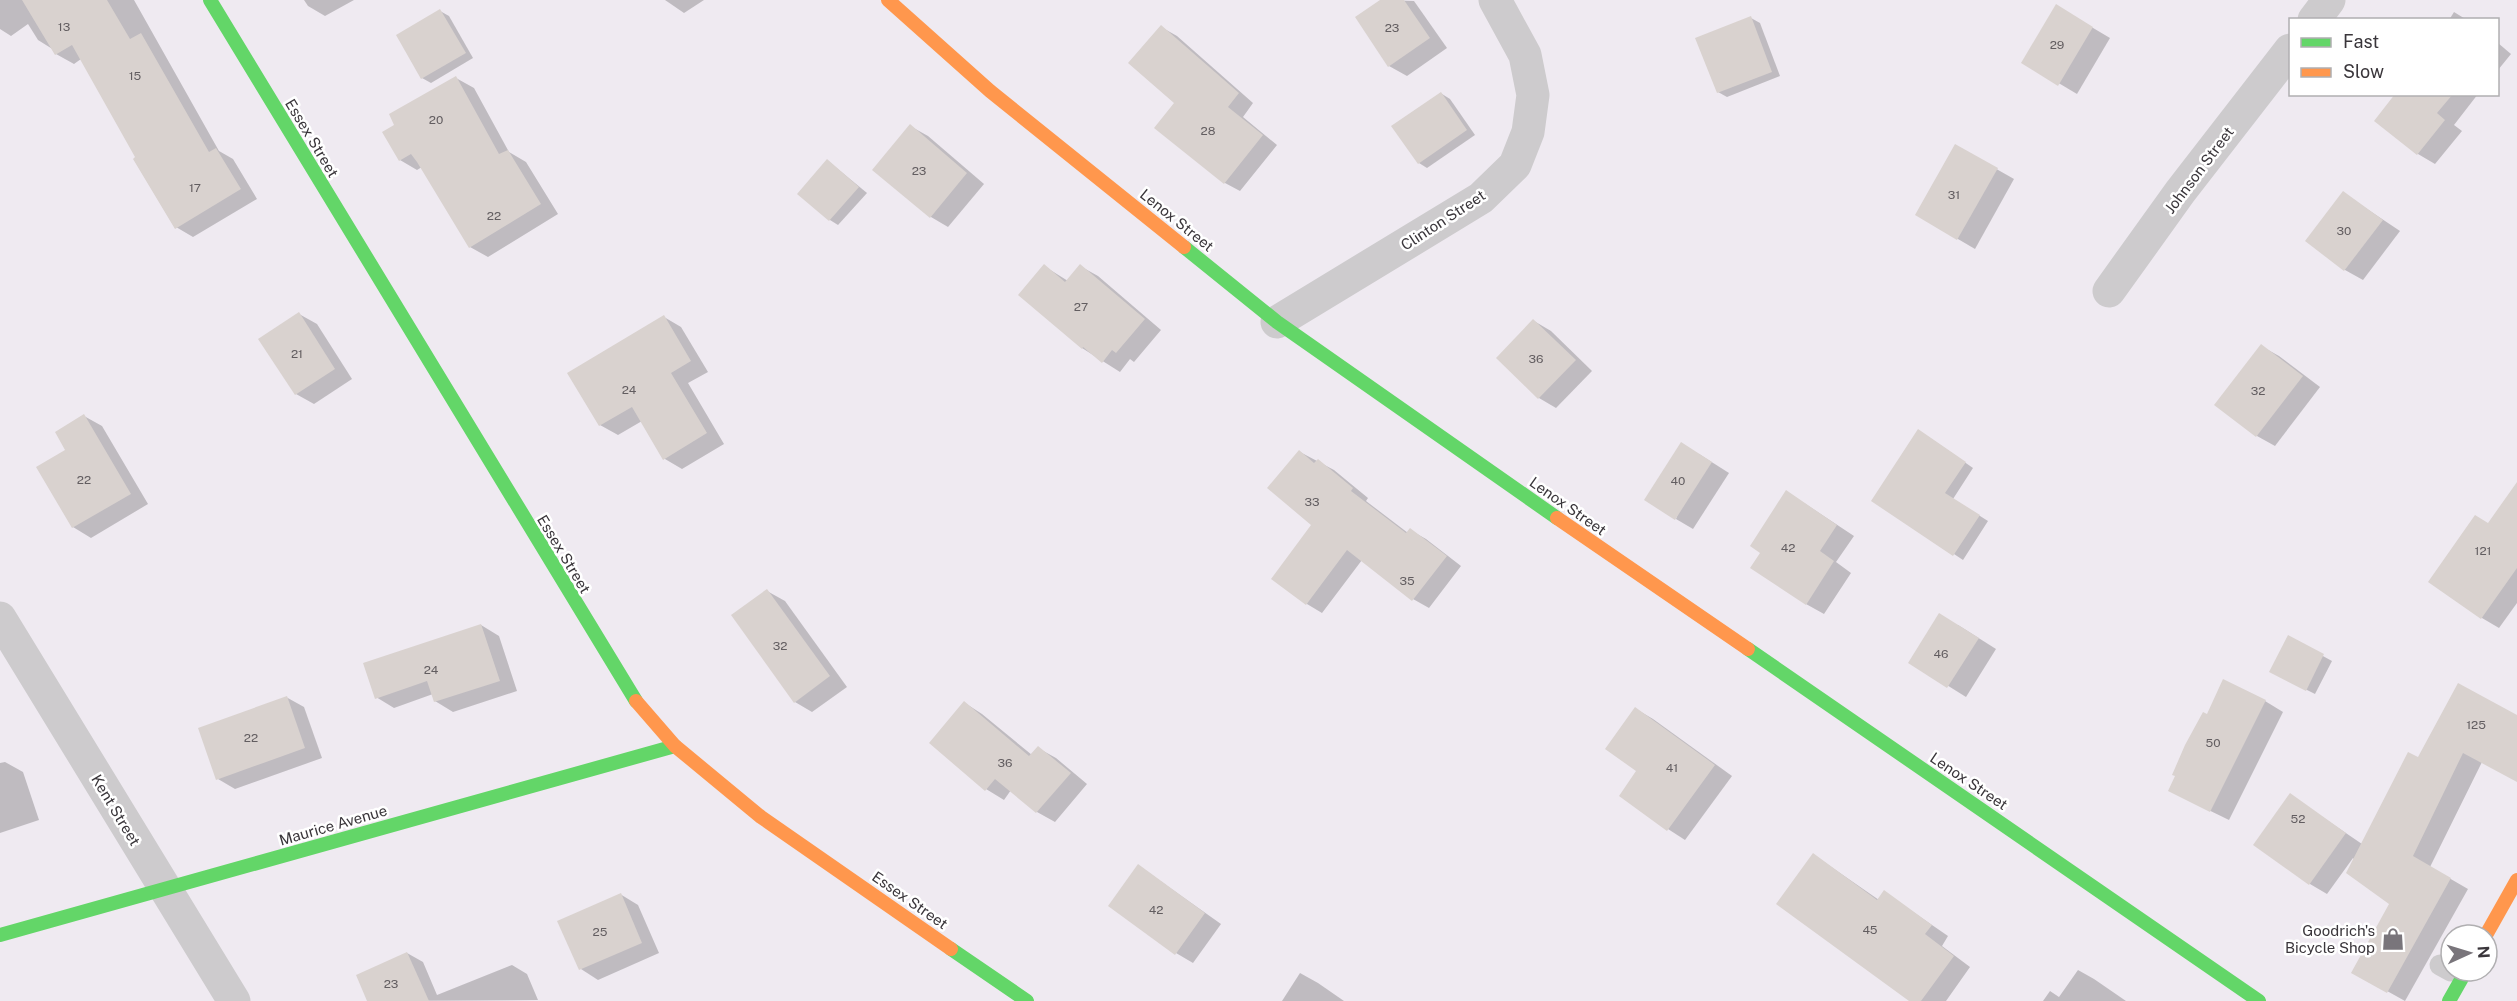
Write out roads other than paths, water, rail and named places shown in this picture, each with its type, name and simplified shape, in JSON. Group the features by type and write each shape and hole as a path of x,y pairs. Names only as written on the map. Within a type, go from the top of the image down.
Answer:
{"street":[{"name":"Essex Street","path":"210,0 630,694 675,746 761,817 1027,1001"},
{"name":"Lenox Street","path":"888,0 990,91 1277,322 1379,396 2259,1001"},
{"name":"Clinton Street","path":"1277,322 1481,198 1515,165 1528,132 1533,95 1525,55 1495,0"},
{"path":"2316,18 2329,0"},
{"name":"Johnson Street","path":"2109,291 2180,192 2289,51"},
{"name":"Kent Street","path":"0,618 234,1001"},
{"name":"Maurice Avenue","path":"0,936 675,746"},
{"path":"2493,923 2517,880"},
{"path":"2449,1001 2452,983"}],"place":[{"name":"Goodrich's Bicycle Shop","path":"2393,939"}]}
